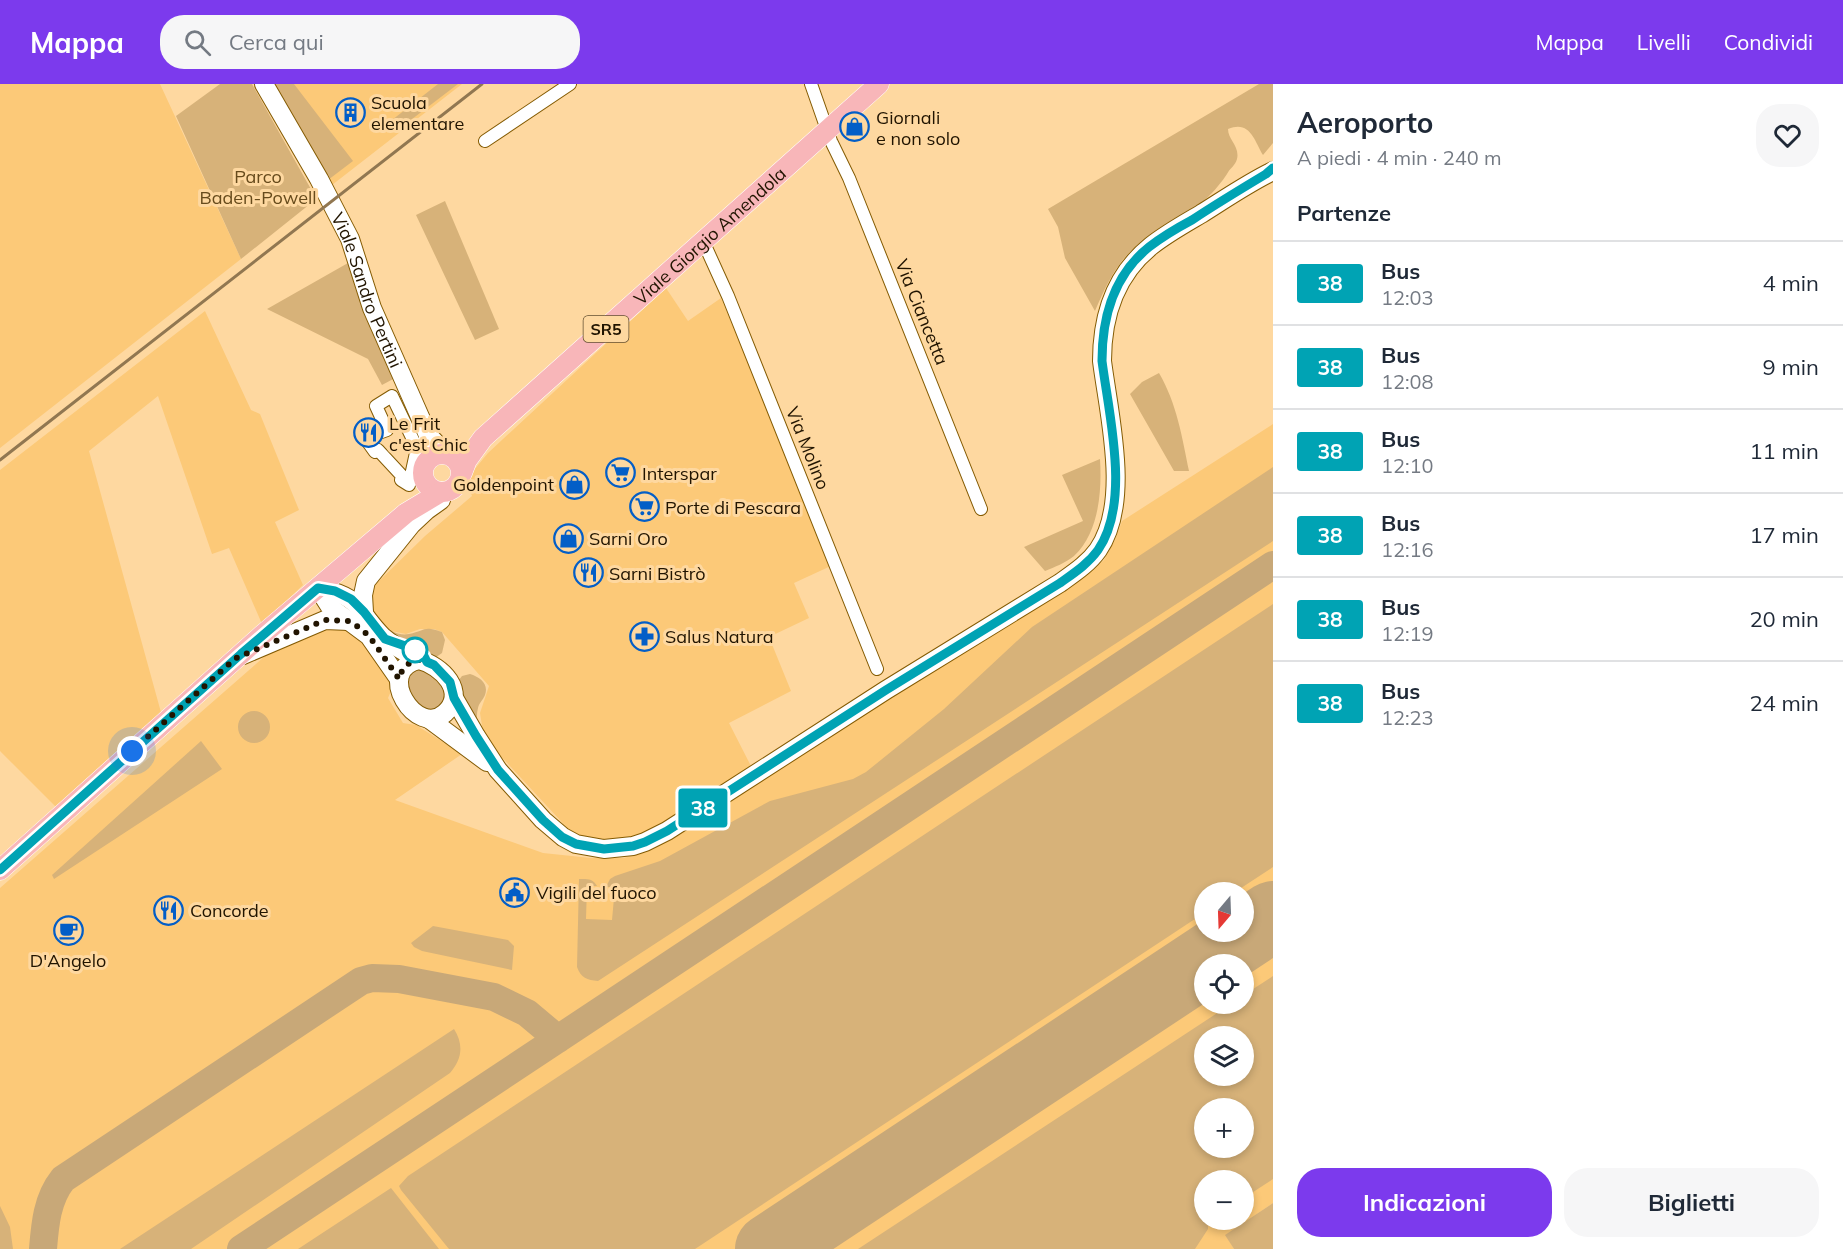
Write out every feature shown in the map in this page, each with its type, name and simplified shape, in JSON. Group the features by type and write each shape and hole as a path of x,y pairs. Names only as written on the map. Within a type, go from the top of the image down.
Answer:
{"main road":[{"name":"SR5","path":"827,130 879,84"},
{"name":"Viale Giorgio Amendola","path":"462,473 467,460 483,438 827,130"},
{"name":"Viale Giorgio Amendola","path":"448,454 483,438"},
{"name":"SR5","path":"406,513 420,476 435,455 448,454"},
{"path":"448,454 459,462 462,473"},
{"name":"SR5","path":"0,870 236,658 406,513 458,484 462,473"},
{"path":"420,476 431,488 445,491"}],"street":[{"name":"Viale Sandro Pertini","path":"264,84 319,179 350,239 372,308 428,435 448,454"},
{"path":"485,141 570,84"},
{"name":"Via Ciancetta","path":"811,84 827,130 849,178 981,509"},
{"path":"318,588 330,608 357,616 385,639 419,660 434,665 450,682 454,698 498,770 543,820 562,837 590,848 604,849 633,846 645,842 667,831 1080,570 1099,548 1110,524 1116,490 1102,344 1106,319 1116,289 1130,267 1149,247 1271,171"},
{"name":"Via Molino","path":"703,241 728,296 877,669"},
{"path":"392,396 417,448 420,476 402,483 401,480 404,478 378,450 375,452 365,438 387,430 376,406 392,396"},
{"name":"Viale Sandro Pertini","path":"420,476 428,450 428,435"},
{"path":"357,616 363,602 364,588 375,568 411,525 443,499 445,491"},
{"path":"236,658 325,620 357,616"},
{"path":"357,616 399,679"},
{"path":"419,660 407,664 400,673 401,693 407,704 413,711 429,719 498,770"},
{"path":"429,719 442,716 447,712 454,698"}],"shaded area":[{"path":"0,84 160,84 241,259 0,448"},
{"path":"274,84 462,84 332,185"},
{"path":"666,288 688,321 721,298 833,565 794,583 809,618 769,637 791,691 729,723 753,770 648,835 601,842 572,833 484,738 480,713 489,686 442,632 434,629 420,629 406,634 391,631 381,623 376,615 371,597 376,584 425,536 472,496 467,483 469,476 488,453"},
{"path":"205,311 251,410 260,414 299,510 275,522 303,585 262,624 229,548 212,554 158,396 89,451 162,716 57,808 0,751 0,470"},
{"path":"1273,424 1273,1203 1254,1216 1254,1170 1194,1170 1194,1230 1233,1230 1226,1235 1234,1249 0,1249 0,888 265,656 324,628 344,629 360,635 390,677 392,689 388,698 403,723 416,725 462,754 395,800 543,853 591,858 624,858 653,849 1091,571 1104,560 1122,521"}],"green space":[{"name":"Parco Baden-Powell","path":"220,84 252,84 315,200 241,259 176,116"},
{"path":"275,84 294,84 353,161 328,180"},
{"path":"438,84 458,84 399,129 392,120"},
{"path":"1259,84 1273,84 1273,143 1263,155 1246,129 1235,127 1228,129 1237,150 1234,165 1204,201 1139,244 1127,255 1111,277 1095,311 1065,258 1058,227 1048,209"},
{"path":"445,201 499,329 475,340 416,215"},
{"path":"348,263 395,378 382,385 368,359 267,309"},
{"path":"1159,373 1175,409 1189,471 1174,471 1130,394 1142,382"},
{"path":"1100,459 1099,498 1089,536 1074,556 1045,571 1024,547 1083,521 1062,475"},
{"path":"1273,467 1273,541 598,981 580,974 577,967 579,879 591,880 597,886 587,886 586,919 612,920 615,887 606,887 610,879 615,876 660,861 770,801 853,779 866,772 944,709 1032,627"},
{"path":"1273,604 1273,867 1250,882 1194,882 1194,920 695,1249 449,1249 401,1190 399,1186 408,1176"},
{"path":"372,607 378,618 391,631 403,634 427,629 442,632 445,640 442,653 435,658 389,634 374,618"},
{"path":"421,669 430,672 445,688 445,699 436,710 424,708 416,702 406,683 413,671"},
{"path":"470,674 480,679 486,688 477,716 483,741 554,820 495,758 469,722 455,685 462,676"},
{"path":"254,711 265,716 270,727 265,738 254,743 243,738 238,727 243,716"},
{"path":"201,741 222,769 54,879 52,875"},
{"path":"433,926 508,940 514,946 512,970 422,951 414,947 411,943"},
{"path":"1273,976 1273,1179 1254,1191 1254,1170 1194,1170 1194,1230 1207,1230 1195,1249 858,1249 1194,1028 1194,1086 1254,1086 1254,1026 1198,1026 1216,1014 1254,1014 1254,988"},
{"path":"454,1029 459,1041 460,1052 450,1073 191,1249 120,1249"},
{"path":"391,1188 439,1249 298,1249"},
{"path":"1273,1203 1273,1249 1234,1249 1225,1235 1232,1230 1254,1230 1254,1216"},
{"path":"0,1206 10,1227 13,1249 0,1249"}],"taxiway":[{"path":"241,1249 1273,565"},
{"path":"43,1249 50,1203 63,1179 361,981 372,978 399,979 494,997 527,1013 558,1039"}],"runway":[{"path":"770,1249 1273,916"}],"railway":[{"path":"0,460 482,84"}],"bus line":[{"name":"38","path":"0,870 318,588 335,591 351,599 385,639 414,649 424,656 427,662 434,665 450,682 454,698 498,770 543,820 562,837 590,848 604,849 633,846 667,831 886,690 1060,583 1080,570 1090,560 1106,535 1116,490 1102,344 1108,309 1116,289 1130,267 1149,247 1273,168"}],"place":[{"name":"Scuola elementare","path":"350,112"},
{"name":"Giornali e non solo","path":"855,127"},
{"name":"Le Frit c'est Chic","path":"368,433"},
{"name":"Interspar","path":"621,473"},
{"name":"Goldenpoint","path":"575,484"},
{"name":"Porte di Pescara","path":"644,507"},
{"name":"Sarni Oro","path":"568,538"},
{"name":"Sarni Bistrò","path":"588,573"},
{"name":"Salus Natura","path":"644,636"},
{"name":"Vigili del fuoco","path":"515,892"},
{"name":"Concorde","path":"169,910"},
{"name":"D'Angelo","path":"68,931"}],"route":[{"path":"132,751 236,658 325,620 349,621 360,628 369,636 399,679 400,673 407,664 419,660 415,650"}]}
